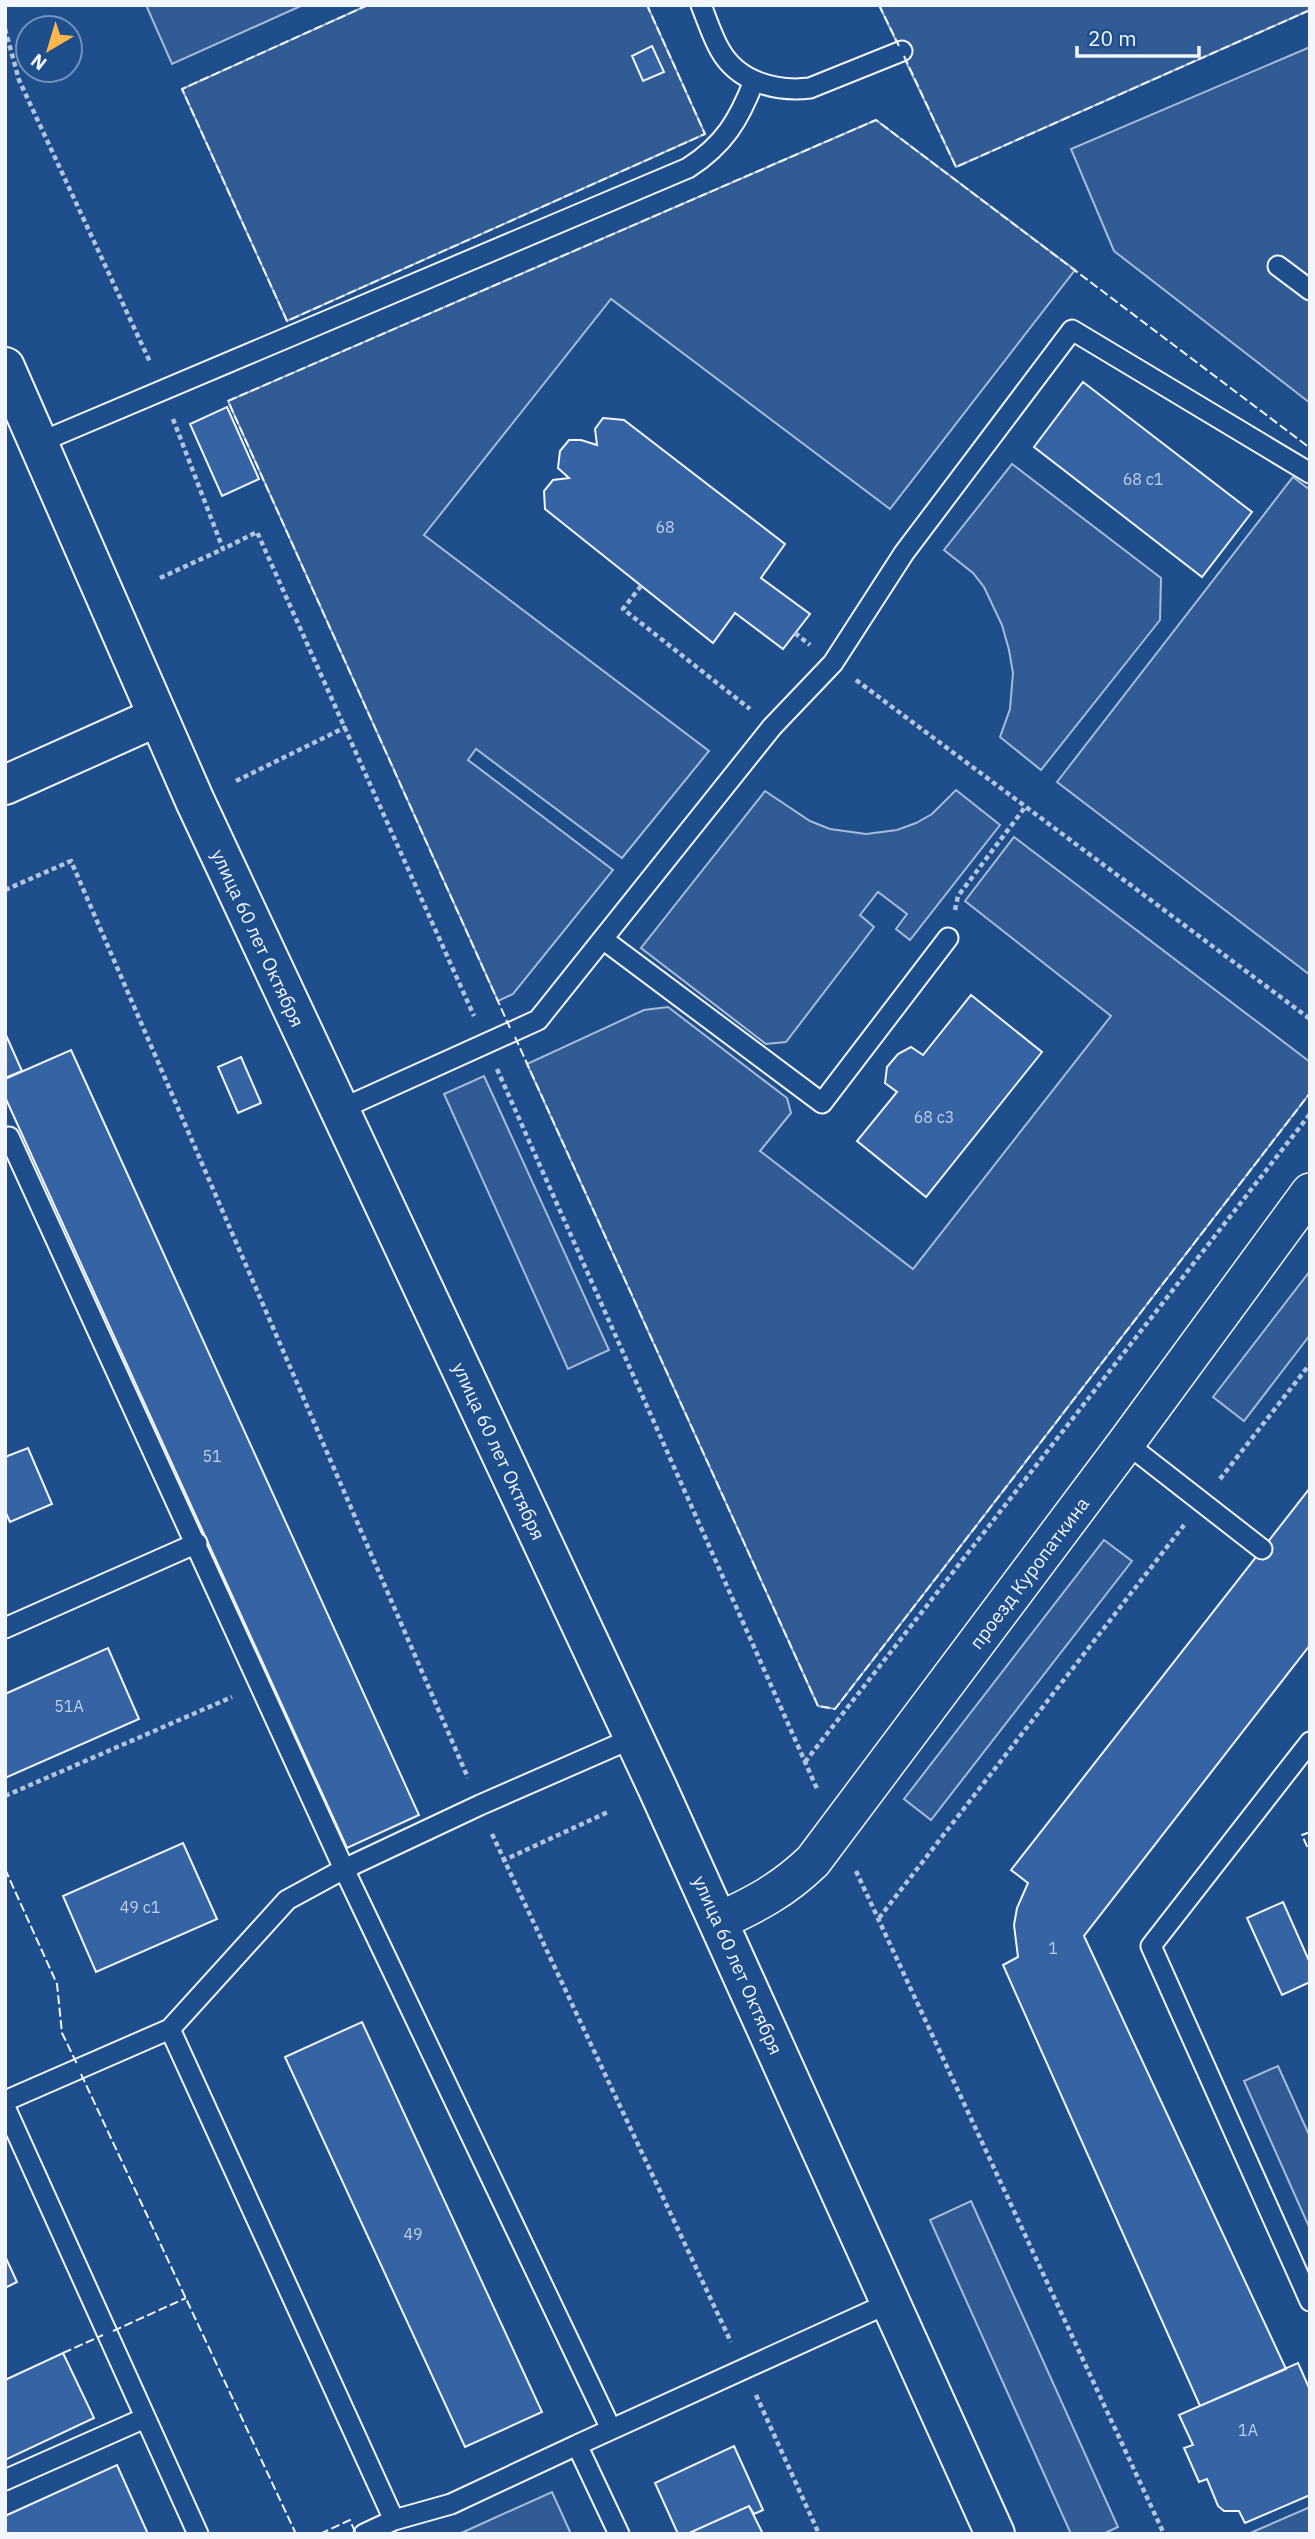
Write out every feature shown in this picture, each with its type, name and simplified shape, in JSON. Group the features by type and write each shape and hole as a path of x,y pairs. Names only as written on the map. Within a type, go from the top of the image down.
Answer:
{"main road":[{"name":"улица 60 лет Октября","path":"9,385 38,443 157,717 719,1921 995,2534"},
{"path":"5,785 157,717"}],"street":[{"name":"проезд Куропаткина","path":"719,1921 762,1901 791,1882 813,1861 1310,1192"}],"lane":[{"path":"705,7 721,52 733,68 754,81 782,89 810,88 902,51"},
{"path":"38,443 688,168 709,155 733,126 754,81"},
{"path":"1278,266 1310,290"},
{"path":"339,1110 538,1020 772,727 833,663 904,553 1072,330 1310,473"},
{"path":"604,940 822,1103 948,939"},
{"path":"5,1139 9,1137 344,1869 611,2430"},
{"path":"1126,1443 1262,1549"},
{"path":"5,1628 197,1543"},
{"path":"5,2101 170,2029 287,1900 344,1869 480,1805 633,1738"},
{"path":"1310,1742 1151,1946 1310,2301"},
{"path":"170,2029 394,2520"},
{"path":"5,2107 198,2534"},
{"path":"364,2534 394,2520 451,2504 889,2303"},
{"path":"5,2480 145,2418"},
{"path":"577,2445 619,2534"}],"path":[{"path":"5,29 19,80 163,391 223,549"},
{"path":"160,578 257,532 836,1832 879,1918 1164,2534"},
{"path":"641,586 623,610 772,727"},
{"path":"795,634 1310,1019"},
{"path":"236,781 346,727"},
{"path":"948,939 958,895 1026,806"},
{"path":"5,890 71,862 502,1861 819,2534"},
{"path":"805,1762 1310,1114"},
{"path":"879,1918 1310,1364"},
{"path":"5,1796 261,1685"},
{"path":"502,1861 608,1812"}],"shaded area":[{"path":"146,5 303,5 172,64"},
{"path":"368,5 647,5 705,134 287,321 182,89"},
{"path":"879,5 1310,5 1310,10 956,167"},
{"path":"1310,47 1310,403 1114,251 1071,149"},
{"path":"876,120 1075,270 890,509 611,299 424,535 709,751 622,858 476,749 468,760 613,870 513,994 498,1001 228,401"},
{"path":"1012,464 1161,578 1160,620 1041,770 1000,737 1010,709 1013,673 1002,625 984,587 973,573 944,550"},
{"path":"1293,477 1310,490 1310,975 1057,782"},
{"path":"956,790 1000,825 910,940 896,929 907,914 878,892 860,915 874,927 786,1042 766,1044 641,948 765,791 810,821 830,829 866,834 897,830 916,823 932,814"},
{"path":"1014,837 1310,1062 1310,1093 835,1709 818,1706 527,1064 644,1010 668,1007 787,1098 791,1113 760,1151 913,1269 1111,1016 965,901"},
{"path":"484,1076 609,1350 568,1369 444,1094"},
{"path":"1310,1271 1310,1335 1244,1421 1213,1397"},
{"path":"1104,1540 1132,1561 931,1820 904,1799"},
{"path":"1278,2066 1310,2137 1310,2229 1244,2081"},
{"path":"971,2201 1118,2527 1103,2534 1071,2534 930,2220"},
{"path":"552,2492 571,2534 459,2534"},
{"path":"1310,2507 1310,2534 1248,2534"}],"building":[{"path":"652,46 664,72 643,81 632,56"},
{"path":"1083,382 1252,512 1202,577 1034,447"},
{"path":"227,407 259,479 222,496 190,424"},
{"path":"603,418 624,420 785,544 761,578 810,614 783,649 735,613 713,643 545,509 544,491 553,480 569,478 558,468 560,451 569,440 581,440 597,445 595,429"},
{"path":"971,995 1042,1052 926,1197 857,1141 897,1092 885,1083 887,1067 898,1054 911,1047 923,1055"},
{"path":"5,1033 22,1071 5,1078"},
{"path":"71,1050 419,1815 347,1848 5,1097 5,1079"},
{"path":"241,1057 261,1103 238,1113 218,1067"},
{"path":"28,1448 52,1504 10,1522 5,1511 5,1457"},
{"path":"1310,1488 1310,1645 1084,1936 1286,2369 1200,2406 1003,1965 1018,1957 1014,1925 1017,1908 1028,1883 1011,1870"},
{"path":"108,1648 139,1719 5,1778 5,1694"},
{"path":"183,1843 217,1919 96,1972 63,1896"},
{"path":"1283,1902 1310,1963 1310,1982 1282,1995 1247,1918"},
{"path":"362,2022 542,2412 465,2447 285,2057"},
{"path":"5,2256 17,2282 5,2288"},
{"path":"63,2353 94,2418 5,2460 5,2380"},
{"path":"1298,2363 1310,2390 1310,2495 1245,2523 1239,2511 1224,2511 1218,2506 1207,2479 1199,2482 1184,2448 1193,2445 1179,2415"},
{"path":"734,2446 763,2510 754,2514 749,2506 687,2534 678,2534 655,2483"},
{"path":"117,2465 148,2534 5,2534 5,2516"},
{"path":"749,2506 763,2534 687,2534"}],"fence":[{"path":"368,5 182,89 287,321 705,134 647,5"},
{"path":"879,5 899,46"},
{"path":"904,56 956,167 1310,10"},
{"path":"510,1028 228,401 876,120 1310,448"},
{"path":"515,1037 818,1706 835,1709 1310,1093"},
{"path":"1310,1832 1302,1835 1310,1853"},
{"path":"5,1869 57,1984 62,2033 77,2064"},
{"path":"81,2074 296,2534"},
{"path":"113,2331 186,2298"},
{"path":"63,2353 103,2335"},
{"path":"320,2534 350,2520 356,2534"}]}
